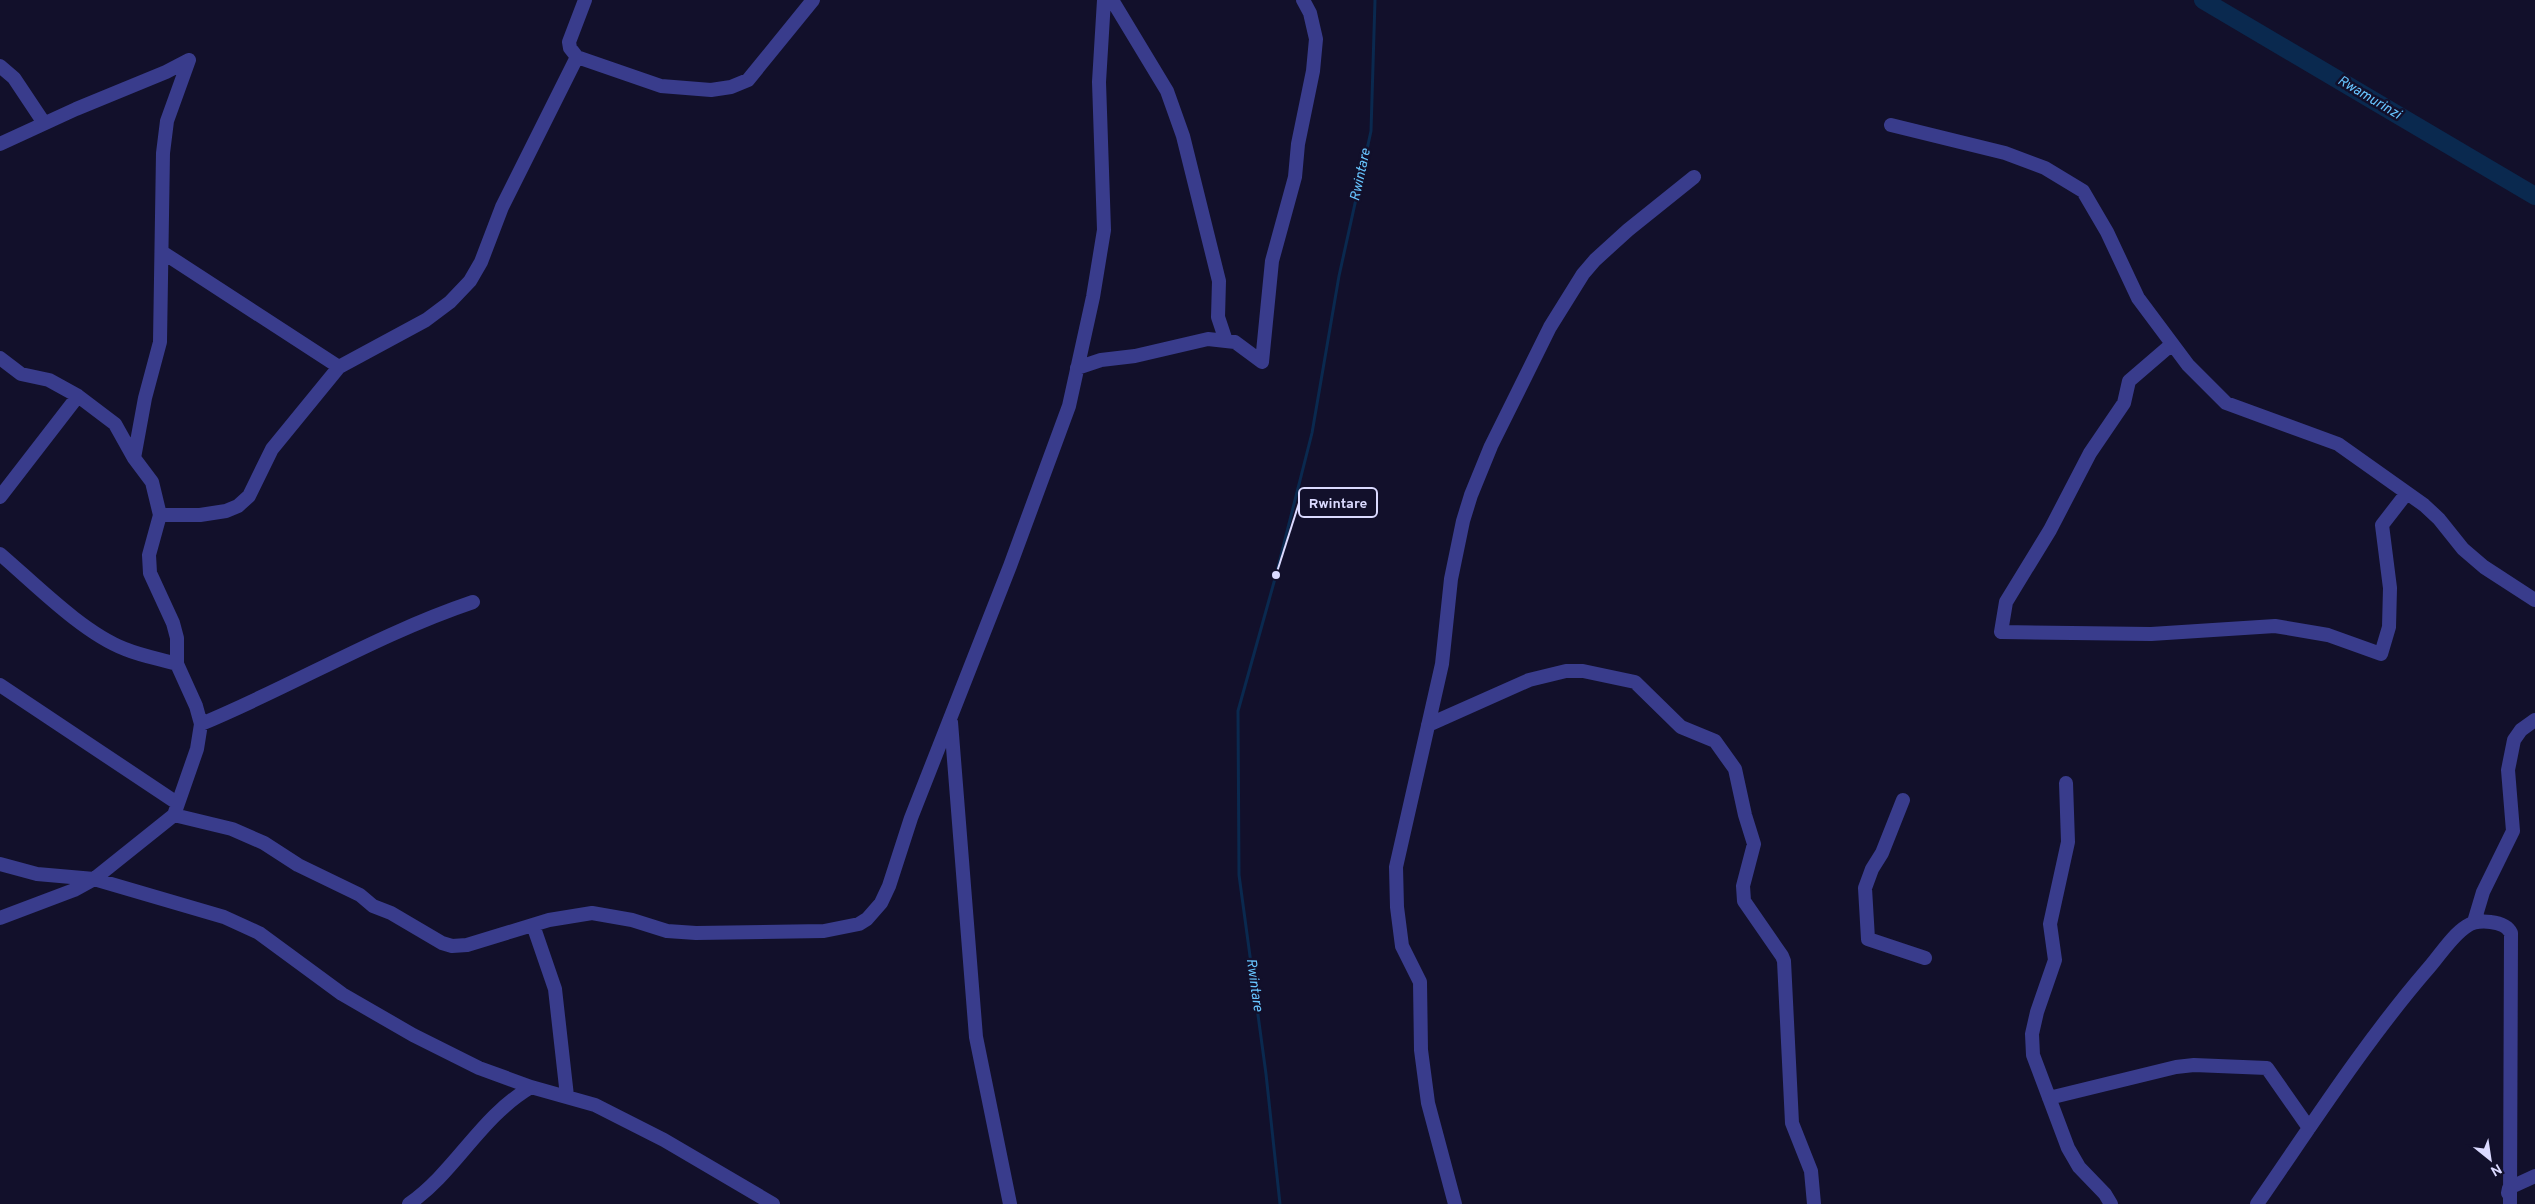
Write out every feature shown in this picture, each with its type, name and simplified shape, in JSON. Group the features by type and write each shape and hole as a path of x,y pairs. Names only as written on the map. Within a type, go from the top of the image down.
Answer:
{"street":[{"path":"585,0 569,42 570,48 577,57 661,86 711,90 731,87 748,80 813,0"},
{"path":"0,685 175,809 232,829 264,843 298,865 360,895 373,906 391,913 442,943 452,946 467,945 533,925 592,913 632,920 668,931 696,933 824,931 868,920 881,902 889,886 911,818 951,719 1069,406 1093,297 1104,230 1099,82 1104,0"},
{"path":"1112,0 1167,91 1182,136 1219,281 1218,317 1226,341"},
{"path":"1077,368 1101,360 1135,356 1208,339 1235,342 1262,362 1272,261 1295,177 1298,144 1313,71 1316,39 1310,13 1303,0"},
{"path":"160,516 200,515 226,511 238,506 249,496 272,449 339,367 426,320 450,302 470,281 481,262 502,206 577,57"},
{"path":"0,144 44,123 166,72 189,60 167,120 163,153 160,342 145,398 134,458"},
{"path":"0,66 14,78 44,123"},
{"path":"1890,125 2005,153 2045,168 2083,191 2107,232 2138,298 2188,365 2226,403 2338,444 2406,494 2424,504 2463,548 2484,567 2535,600"},
{"path":"1455,1204 1428,1103 1421,1050 1420,982 1402,946 1397,907 1396,867 1442,664 1451,579 1463,520 1476,481 1496,438 1550,328 1583,274 1595,260 1628,230 1694,178"},
{"path":"162,252 339,367"},
{"path":"2172,344 2129,381 2124,403 2090,453 2050,530 2006,602 2001,632 2151,634 2275,626 2328,635 2381,654 2389,627 2390,588 2382,525 2406,494"},
{"path":"0,358 21,374 49,380 78,396 115,424 134,458 152,482 160,516 149,555 150,573 173,624 177,638 177,664 196,706 201,724 197,749 175,809 94,879 74,890 0,918"},
{"path":"0,497 78,396"},
{"path":"0,554 70,614 108,640 125,649 177,664"},
{"path":"201,724 259,700 388,635 435,615 473,602"},
{"path":"1428,725 1530,680 1566,671 1583,671 1635,682 1681,727 1715,741 1735,769 1745,815 1754,844 1743,886 1744,901 1782,956 1792,1123 1811,1171 1814,1204"},
{"path":"951,719 976,1037 1010,1204"},
{"path":"2474,922 2483,892 2513,831 2508,770 2514,740 2521,730 2535,720"},
{"path":"2066,783 2068,842 2050,924 2055,960 2032,1034 2033,1055 2068,1148 2076,1162 2105,1194 2111,1204"},
{"path":"1903,800 1882,854 1872,869 1865,888 1868,939 1925,958"},
{"path":"0,864 37,874 94,879 224,917 259,933 342,994 413,1035 479,1068 530,1087 567,1096 596,1106 664,1140 773,1204"},
{"path":"2257,1204 2309,1128 2410,990 2462,929 2474,922 2501,924 2507,927 2511,933 2508,1204"},
{"path":"533,925 555,989 567,1096"},
{"path":"2049,1098 2176,1066 2267,1068 2309,1128"},
{"path":"409,1204 430,1189 492,1116 515,1096 530,1087"},
{"path":"2508,1204 2509,1188 2535,1176"}],"waterway":[{"name":"Rwintare","path":"1280,1204 1266,1074 1239,875 1238,711 1276,575 1312,433 1339,276 1371,131 1375,0"},
{"name":"Rwamurinzi","path":"2203,0 2535,196"}],"place":[{"name":"Rwintare","path":"1276,575"}]}
